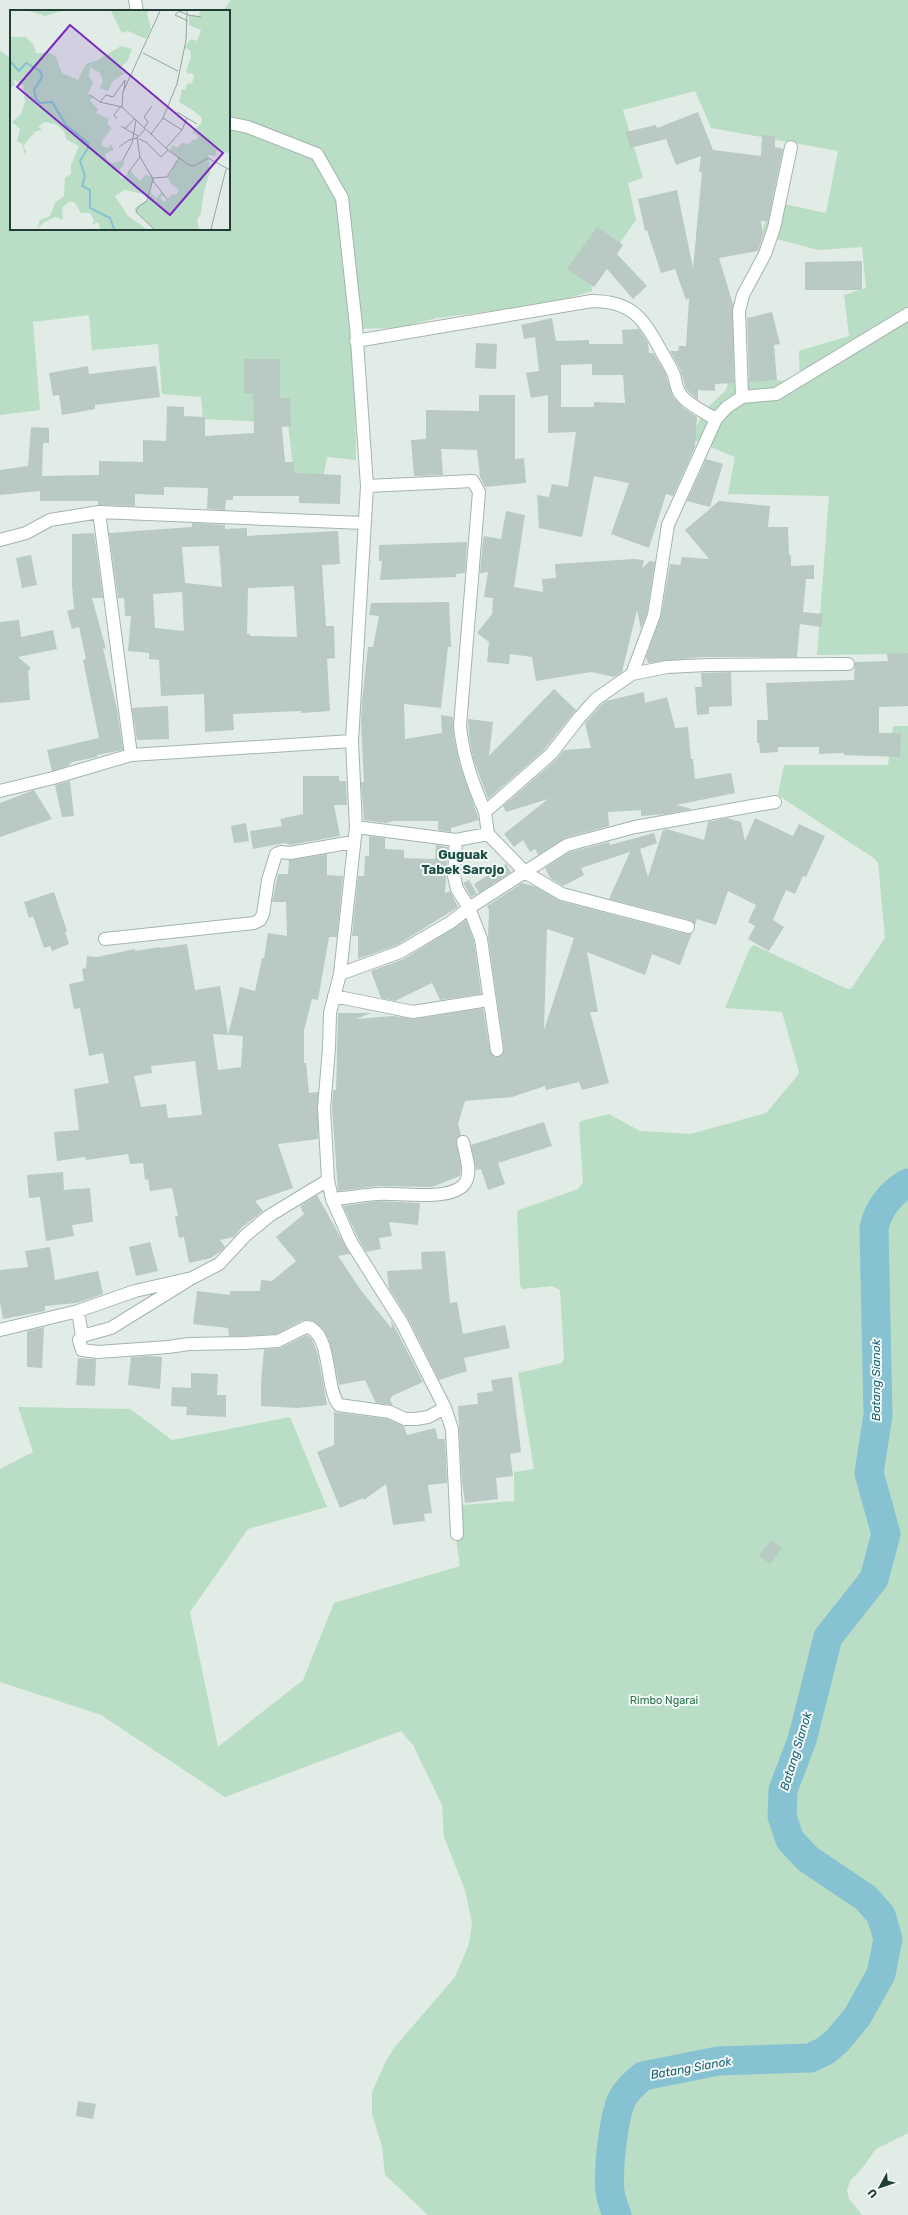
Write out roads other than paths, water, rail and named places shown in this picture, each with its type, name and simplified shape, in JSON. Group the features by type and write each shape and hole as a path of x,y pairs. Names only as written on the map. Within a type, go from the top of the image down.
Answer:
{"street":[{"path":"135,0 137,10"},
{"path":"230,123 248,127 317,154 342,198 356,326 367,486 352,741 356,827 353,842 340,974 330,1013 330,1048 324,1108 328,1180 332,1199 351,1242 402,1322 445,1408 452,1429 457,1534"},
{"path":"742,397 739,311 743,295 765,254 774,228 791,147"},
{"path":"356,341 592,301 608,301 624,306 638,315 649,328 674,375 680,394 685,400 716,419"},
{"path":"632,674 654,615 668,526 716,419 727,407 742,397 776,394 908,314"},
{"path":"367,486 472,481 480,492 460,726 462,750 485,812 488,834 526,873 562,894 688,927"},
{"path":"0,540 26,533 50,520 99,512 364,523"},
{"path":"99,512 131,755"},
{"path":"485,812 552,754 578,718 596,699 632,674 667,667 707,665 848,664"},
{"path":"0,792 131,755 352,741"},
{"path":"340,974 400,952 451,922 470,908 568,845 635,827 775,802"},
{"path":"356,827 456,840 488,834"},
{"path":"456,840 454,876 457,889 470,908 481,939 497,1050"},
{"path":"105,939 254,923 260,920 263,914 268,880 276,854 280,852 290,854 353,842"},
{"path":"334,996 413,1012 490,1001"},
{"path":"332,1199 380,1194 425,1197 455,1190 461,1187 468,1178 468,1167 463,1142"},
{"path":"82,1336 111,1328 192,1278 219,1264 246,1234 269,1216 328,1180"},
{"path":"0,1330 78,1311 135,1291 192,1278"},
{"path":"78,1311 82,1336 79,1340 82,1350 98,1352 189,1344 278,1341 306,1327 311,1328 320,1337 333,1388 333,1398 339,1405 390,1412 405,1419 428,1417 445,1408"}],"waterway":[{"name":"Batang Sianok","path":"617,2215 610,2191 612,2144 616,2118 622,2099 634,2084 643,2076 718,2061 810,2058 825,2051 837,2041 857,2017 881,1974 888,1939 881,1915 866,1898 808,1859 790,1840 782,1816 783,1790 802,1740 828,1637 874,1579 886,1534 869,1473 878,1415 874,1228 879,1214 886,1202 896,1191 908,1183"}],"district":[{"name":"Guguak Tabek Sarojo","path":"463,862"}],"park label":[{"name":"Rimbo Ngarai","path":"664,1700"}]}
